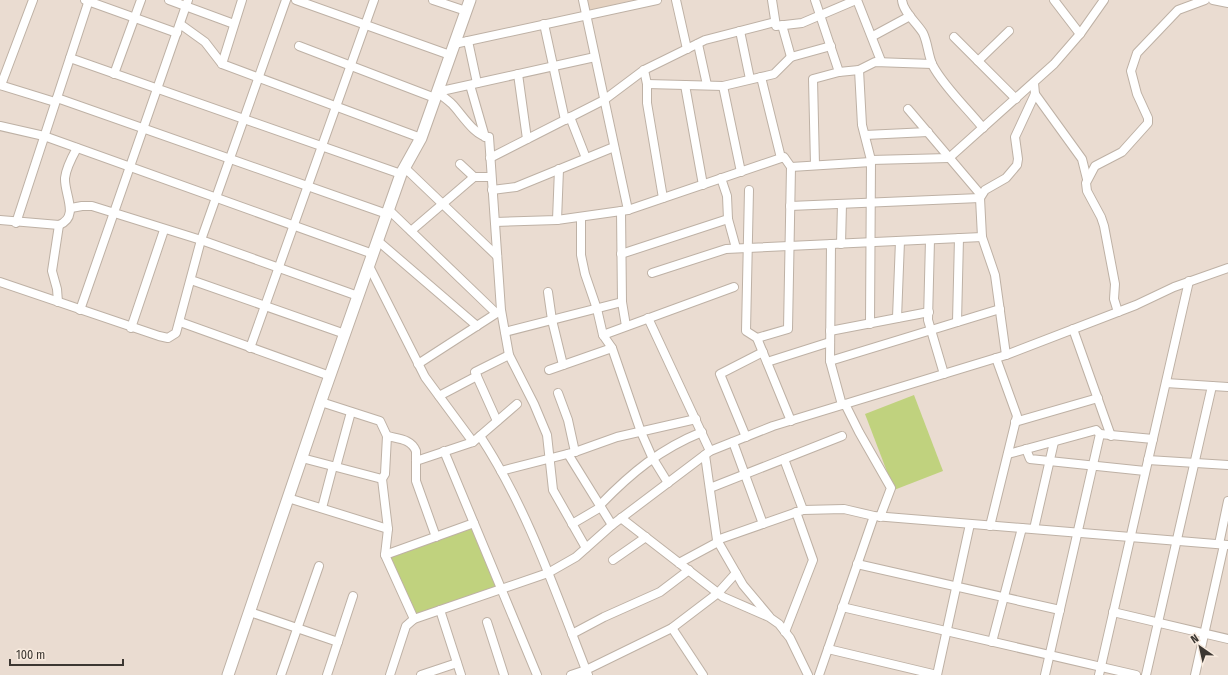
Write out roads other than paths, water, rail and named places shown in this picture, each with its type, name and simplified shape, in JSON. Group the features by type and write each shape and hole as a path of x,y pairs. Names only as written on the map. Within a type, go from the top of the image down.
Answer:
{"street":[{"path":"33,0 1,85 56,100 143,128 307,186 388,212 411,231 499,312"},
{"path":"16,223 70,58 87,0 177,33"},
{"path":"114,74 141,0"},
{"path":"169,0 187,3 234,24"},
{"path":"222,64 242,0"},
{"path":"0,282 131,328 168,338 176,333 202,240 286,0"},
{"path":"296,0 365,24 452,49 468,40 657,0"},
{"path":"250,348 374,0"},
{"path":"433,0 466,11"},
{"path":"228,675 321,402 388,212 403,171 421,138 470,0"},
{"path":"583,0 614,147 624,210 621,254 622,302 626,326"},
{"path":"676,0 687,49"},
{"path":"772,0 778,24 791,57"},
{"path":"815,0 831,46 838,72"},
{"path":"490,158 604,100 644,70 705,40 740,31 778,24 802,23 856,0 873,36 881,61"},
{"path":"902,0 903,6 923,33 928,45 932,64 939,75 983,128"},
{"path":"1054,0 1080,34"},
{"path":"1087,179 1098,163 1122,152 1148,123 1137,94 1131,71 1140,49 1178,10 1205,0"},
{"path":"1213,0 1228,3"},
{"path":"791,167 871,161 949,158 1054,64 1080,34 1102,1"},
{"path":"80,310 187,3"},
{"path":"873,36 910,16"},
{"path":"180,24 205,42 222,64 421,138"},
{"path":"544,24 567,119 586,158"},
{"path":"740,31 750,79"},
{"path":"978,61 1009,31"},
{"path":"954,38 1016,99"},
{"path":"468,40 474,84 485,137"},
{"path":"698,44 707,85"},
{"path":"299,46 350,66 436,95 452,104 472,128 485,137 489,137 499,312 505,332 509,355 534,404 547,435 553,490 586,548"},
{"path":"647,84 723,86 774,74 791,57 831,46"},
{"path":"436,95 474,84 595,56"},
{"path":"70,58 322,146 403,171 443,204 497,256"},
{"path":"815,165 813,79 838,72 859,70 881,61 932,64"},
{"path":"644,70 647,84 647,103 663,198"},
{"path":"859,70 862,125 871,161 870,324"},
{"path":"518,74 527,139"},
{"path":"761,77 781,158"},
{"path":"1034,83 1036,94 1082,159 1087,179 1087,191 1101,217 1104,226 1115,284 1114,299 1118,312"},
{"path":"685,85 702,185"},
{"path":"723,86 741,172"},
{"path":"1006,355 995,275 982,238 981,197 985,190 1006,178 1017,165 1018,159 1015,137 1036,94"},
{"path":"908,110 981,197"},
{"path":"0,126 44,136 373,254"},
{"path":"865,135 928,132"},
{"path":"492,190 516,187 614,147"},
{"path":"0,220 16,223 59,226 66,223 70,217 70,208 65,176 76,148"},
{"path":"495,222 557,220 624,210 784,157 791,167 788,330 757,338"},
{"path":"460,164 474,177"},
{"path":"557,220 559,169"},
{"path":"411,231 474,177 491,177"},
{"path":"721,178 727,196 728,219 736,248"},
{"path":"748,190 746,332 757,338 791,421"},
{"path":"790,206 981,197"},
{"path":"841,244 842,204"},
{"path":"70,208 92,206 164,230 202,240 358,296"},
{"path":"581,217 581,255 603,335 612,348 641,432 652,457 668,483"},
{"path":"621,254 728,219"},
{"path":"58,302 57,288 52,272 59,226"},
{"path":"131,328 164,230"},
{"path":"957,322 959,238"},
{"path":"652,273 726,249 982,238"},
{"path":"378,240 477,326"},
{"path":"930,240 928,320 944,374"},
{"path":"898,318 900,241"},
{"path":"819,675 857,564 877,516 891,488 843,405 830,361 831,244"},
{"path":"369,266 425,377 473,442"},
{"path":"390,675 406,626 414,619 548,573 576,557 612,525 707,453 791,421 1006,355 1118,312 1189,281 1228,268"},
{"path":"191,280 345,334"},
{"path":"1100,671 1189,281"},
{"path":"603,335 734,287"},
{"path":"548,292 552,320 564,365"},
{"path":"505,332 622,302"},
{"path":"830,361 1000,309"},
{"path":"418,364 499,312"},
{"path":"830,331 929,312"},
{"path":"648,318 702,432 707,453 717,541 743,585 769,617"},
{"path":"180,322 330,376"},
{"path":"1074,329 1111,436"},
{"path":"767,362 830,342"},
{"path":"549,370 612,348"},
{"path":"746,437 720,374 763,352"},
{"path":"497,421 475,372 509,355"},
{"path":"990,526 1017,416 996,358"},
{"path":"439,396 477,376"},
{"path":"1166,383 1228,387"},
{"path":"1146,675 1212,386"},
{"path":"558,392 568,420 572,453 600,506 612,525"},
{"path":"1015,422 1098,398"},
{"path":"321,402 380,421 387,436 385,474 382,479 388,529 385,555 414,619"},
{"path":"416,461 473,442 517,404"},
{"path":"322,508 350,412"},
{"path":"501,471 572,453 617,437 696,419"},
{"path":"1008,454 1096,430 1100,434 1111,436 1153,439"},
{"path":"572,524 600,506 619,485 652,457 678,442 702,432"},
{"path":"1045,675 1100,434"},
{"path":"387,436 406,440 411,443 416,451 416,481 436,536"},
{"path":"480,436 501,471 525,517 587,673"},
{"path":"710,488 842,436"},
{"path":"733,442 763,524"},
{"path":"1034,529 1054,442"},
{"path":"1026,449 1030,459 1146,471"},
{"path":"444,452 537,675"},
{"path":"302,458 382,479"},
{"path":"784,459 813,560 786,632"},
{"path":"1148,460 1228,465"},
{"path":"288,498 388,529"},
{"path":"1195,675 1224,545 1228,501"},
{"path":"679,562 717,541 800,511 844,509 877,516 1224,545"},
{"path":"622,518 723,597 769,617 779,624 790,638 808,675"},
{"path":"385,555 474,523"},
{"path":"828,649 937,675 970,524"},
{"path":"992,642 1022,528"},
{"path":"613,560 646,537"},
{"path":"857,564 1060,610"},
{"path":"281,675 319,566"},
{"path":"572,634 604,617 660,592 689,570"},
{"path":"571,675 587,673 672,628 718,593 736,573"},
{"path":"327,675 353,596"},
{"path":"842,607 1050,655 1100,671 1136,675"},
{"path":"440,610 461,675"},
{"path":"250,612 338,642"},
{"path":"1113,612 1228,639"},
{"path":"487,622 504,675"},
{"path":"672,628 702,675"},
{"path":"421,675 457,663"}]}
